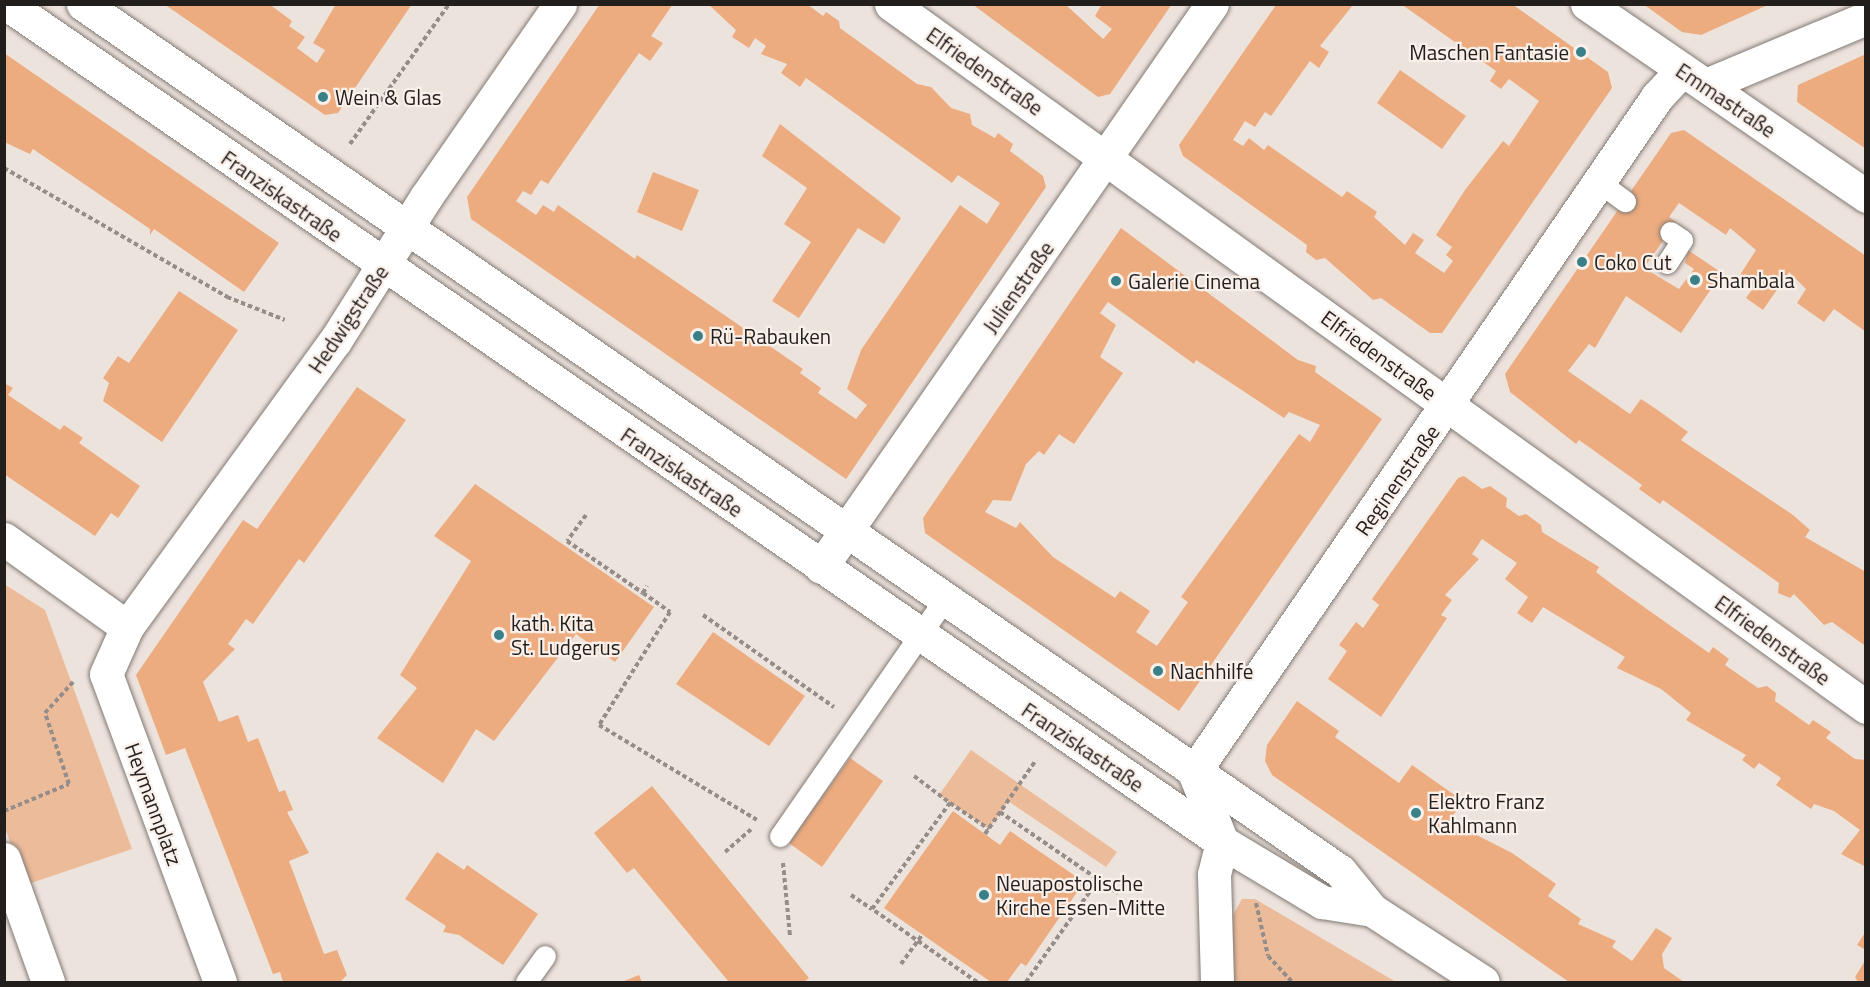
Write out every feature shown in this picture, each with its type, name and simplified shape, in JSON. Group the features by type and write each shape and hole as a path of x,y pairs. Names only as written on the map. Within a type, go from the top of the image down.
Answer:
{"street":[{"name":"Franziskastraße","path":"7,4 1222,842 1322,902 1372,910"},
{"name":"Franziskastraße","path":"83,4 1340,871 1372,910 1484,982"},
{"name":"Hedwigstraße","path":"127,627 384,266 407,228 560,4"},
{"name":"Elfriedenstraße","path":"891,4 1866,707"},
{"name":"Julienstraße","path":"821,567 1212,4"},
{"name":"Emmastraße","path":"1587,4 1866,196"},
{"path":"1694,77 1866,18"},
{"name":"Reginenstraße","path":"1194,772 1449,405 1612,192 1694,77"},
{"path":"4,539 127,627"},
{"name":"Heymannplatz","path":"127,627 106,674 220,982"},
{"path":"1194,772 1222,842 1214,859 1217,982"},
{"path":"4,859 48,982"}],"lane":[{"path":"1667,262 1682,240 1670,232"},
{"path":"780,836 856,723 944,600"},
{"path":"526,982 545,956"}],"path":[{"path":"350,144 449,4"},
{"path":"4,168 227,297 285,320"},
{"path":"586,515 566,543 670,612 599,725 760,821 780,836 790,936"},
{"path":"643,593 647,586"},
{"path":"703,615 856,723"},
{"path":"4,811 69,784 45,713 76,679"},
{"path":"985,834 1036,760"},
{"path":"914,776 989,829"},
{"path":"872,909 950,803"},
{"path":"1000,812 1118,893"},
{"path":"726,852 760,821"},
{"path":"1026,982 1098,880"},
{"path":"1254,890 1268,956 1292,982"},
{"path":"851,895 977,982"},
{"path":"901,964 922,935"}],"shaded area":[{"path":"4,584 45,610 132,849 25,885 5,828"},
{"path":"971,750 1117,852 1106,867 1008,801 989,829 939,795"},
{"path":"1242,899 1255,899 1396,982 1231,982 1229,922"}],"building":[{"path":"164,4 269,4 292,21 289,26 305,37 297,48 317,63 325,50 313,43 336,4 412,4 338,113 325,115"},
{"path":"600,4 673,4 651,36 663,43 650,61 639,53 548,184 541,180 531,195 523,191 516,201 536,215 543,205 554,212 558,205 635,259 637,255 803,369 800,373 821,388 818,393 856,419 867,405 847,389 861,350 960,205 987,224 1000,203 958,175 952,183 806,78 800,87 781,73 787,64 761,54 766,46 755,38 749,48 732,37 736,30 708,4 807,4 823,16 826,12 839,21 840,28 917,84 931,87 951,108 970,114 972,125 995,138 998,133 1013,144 1010,151 1043,176 1046,187 846,479 471,219 467,197"},
{"path":"972,4 1065,4 1103,39 1112,29 1095,16 1102,4 1172,4 1110,94 1098,97"},
{"path":"1401,4 1512,4 1608,72 1612,88 1442,333 1430,333 1381,298 1373,300 1325,258 1316,260 1306,252 1307,245 1183,156 1179,145 1276,5 1353,5 1320,46 1329,52 1319,68 1310,61 1271,116 1265,112 1255,127 1245,121 1233,140 1243,146 1249,138 1264,150 1268,145 1342,197 1347,191 1377,212 1374,217 1405,245 1413,233 1424,240 1415,253 1444,273 1453,261 1446,255 1452,247 1436,235 1465,190 1503,141 1509,146 1539,101 1509,79 1501,89 1490,81 1496,71"},
{"path":"1643,4 1770,4 1701,35 1682,32"},
{"path":"4,53 279,243 244,292 154,229 150,235 150,229 33,149 30,154 4,142"},
{"path":"1866,54 1866,149 1797,102 1798,85"},
{"path":"1400,70 1466,116 1442,149 1377,103"},
{"path":"780,124 901,218 884,244 858,228 799,318 772,301 811,242 784,224 807,188 762,156"},
{"path":"1684,130 1866,256 1866,332 1834,309 1824,322 1797,303 1806,289 1789,272 1763,310 1746,298 1753,288 1738,278 1756,250 1730,228 1726,235 1679,203 1669,217 1676,222 1644,268 1679,289 1694,269 1685,263 1688,250 1722,273 1681,333 1626,296 1595,348 1589,344 1568,371 1630,414 1641,399 1659,411 1688,432 1681,440 1793,515 1810,530 1805,537 1866,572 1866,653 1864,645 1832,622 1824,625 1794,594 1790,598 1778,593 1779,583 1663,500 1660,504 1639,489 1642,485 1579,440 1576,444 1510,392 1505,374 1671,133"},
{"path":"653,172 699,190 682,231 637,212"},
{"path":"1121,228 1298,360 1316,366 1315,372 1382,419 1179,711 925,533 923,518","holes":["1108,302 1194,364 1196,360 1284,418 1289,412 1320,425 1310,442 1299,434 1181,597 1188,602 1157,646 1136,632 1150,611 1120,591 1115,598 1053,557 1020,522 1016,528 985,512 993,500 1011,501 1026,464 1039,451 1044,455 1059,434 1074,444 1123,373 1100,357 1116,325 1100,313"]},
{"path":"179,291 238,330 162,442 103,401 109,383 103,378 118,356 129,363"},
{"path":"4,383 13,388 8,395 60,430 64,425 83,438 79,443 140,486 118,518 111,513 95,536 4,474"},
{"path":"357,387 406,420 304,563 299,559 253,624 246,619 228,644 235,649 203,682 219,722 238,715 248,742 258,738 279,792 285,790 293,810 287,812 309,853 289,861 324,954 337,950 347,975 340,982 283,982 280,972 273,974 185,748 166,755 136,675 243,520 257,529"},
{"path":"1464,476 1482,489 1490,486 1507,498 1506,507 1519,516 1526,514 1541,525 1542,532 1599,567 1596,572 1613,585 1709,653 1713,647 1729,659 1725,665 1758,688 1767,686 1776,693 1775,701 1809,725 1813,720 1831,732 1826,738 1855,759 1866,760 1866,867 1841,854 1860,830 1834,811 1814,804 1811,809 1776,785 1781,778 1759,763 1754,769 1742,760 1746,755 1686,720 1691,713 1661,689 1617,668 1625,657 1543,607 1532,623 1517,613 1528,597 1505,579 1517,563 1482,539 1472,554 1479,559 1445,595 1452,600 1441,615 1447,618 1381,717 1328,679 1347,651 1339,645 1356,622 1363,628 1379,605 1372,599 1458,478"},
{"name":"kath. Kita St. Ludgerus","path":"475,484 654,607 615,662 576,634 494,741 476,729 443,783 377,738 417,688 400,675 471,561 434,536"},
{"path":"713,632 805,696 769,746 676,684"},
{"path":"1297,701 1339,731 1335,737 1399,783 1412,765 1463,801 1446,826 1457,833 1461,827 1512,853 1556,884 1548,896 1581,919 1578,924 1616,941 1612,947 1632,961 1656,928 1672,938 1662,954 1664,968 1684,982 1569,982 1272,775 1265,761 1267,745"},
{"path":"850,758 883,781 822,867 789,843"},
{"path":"652,786 809,978 804,982 729,982 634,868 627,873 594,833"},
{"name":"Neuapostolische Kirche Essen-Mitte","path":"953,811 1000,845 1010,831 1084,882 1026,966 1021,963 1007,982 991,982 884,908"},
{"path":"437,852 464,870 467,865 538,914 503,965 459,935 443,932 446,926 405,899"},
{"path":"1866,931 1866,950 1857,945"},
{"path":"1866,959 1866,982 1858,982 1855,977"},
{"path":"639,975 642,982 622,982"}],"place":[{"name":"Maschen Fantasie","path":"1581,52"},
{"name":"Wein & Glas","path":"323,97"},
{"name":"Coko Cut","path":"1582,262"},
{"name":"Shambala","path":"1695,280"},
{"name":"Galerie Cinema","path":"1116,281"},
{"name":"Rü-Rabauken","path":"698,336"},
{"name":"kath. Kita St. Ludgerus","path":"499,635"},
{"name":"Nachhilfe","path":"1158,671"},
{"name":"Elektro Franz Kahlmann","path":"1416,813"},
{"name":"Neuapostolische Kirche Essen-Mitte","path":"984,895"}]}
